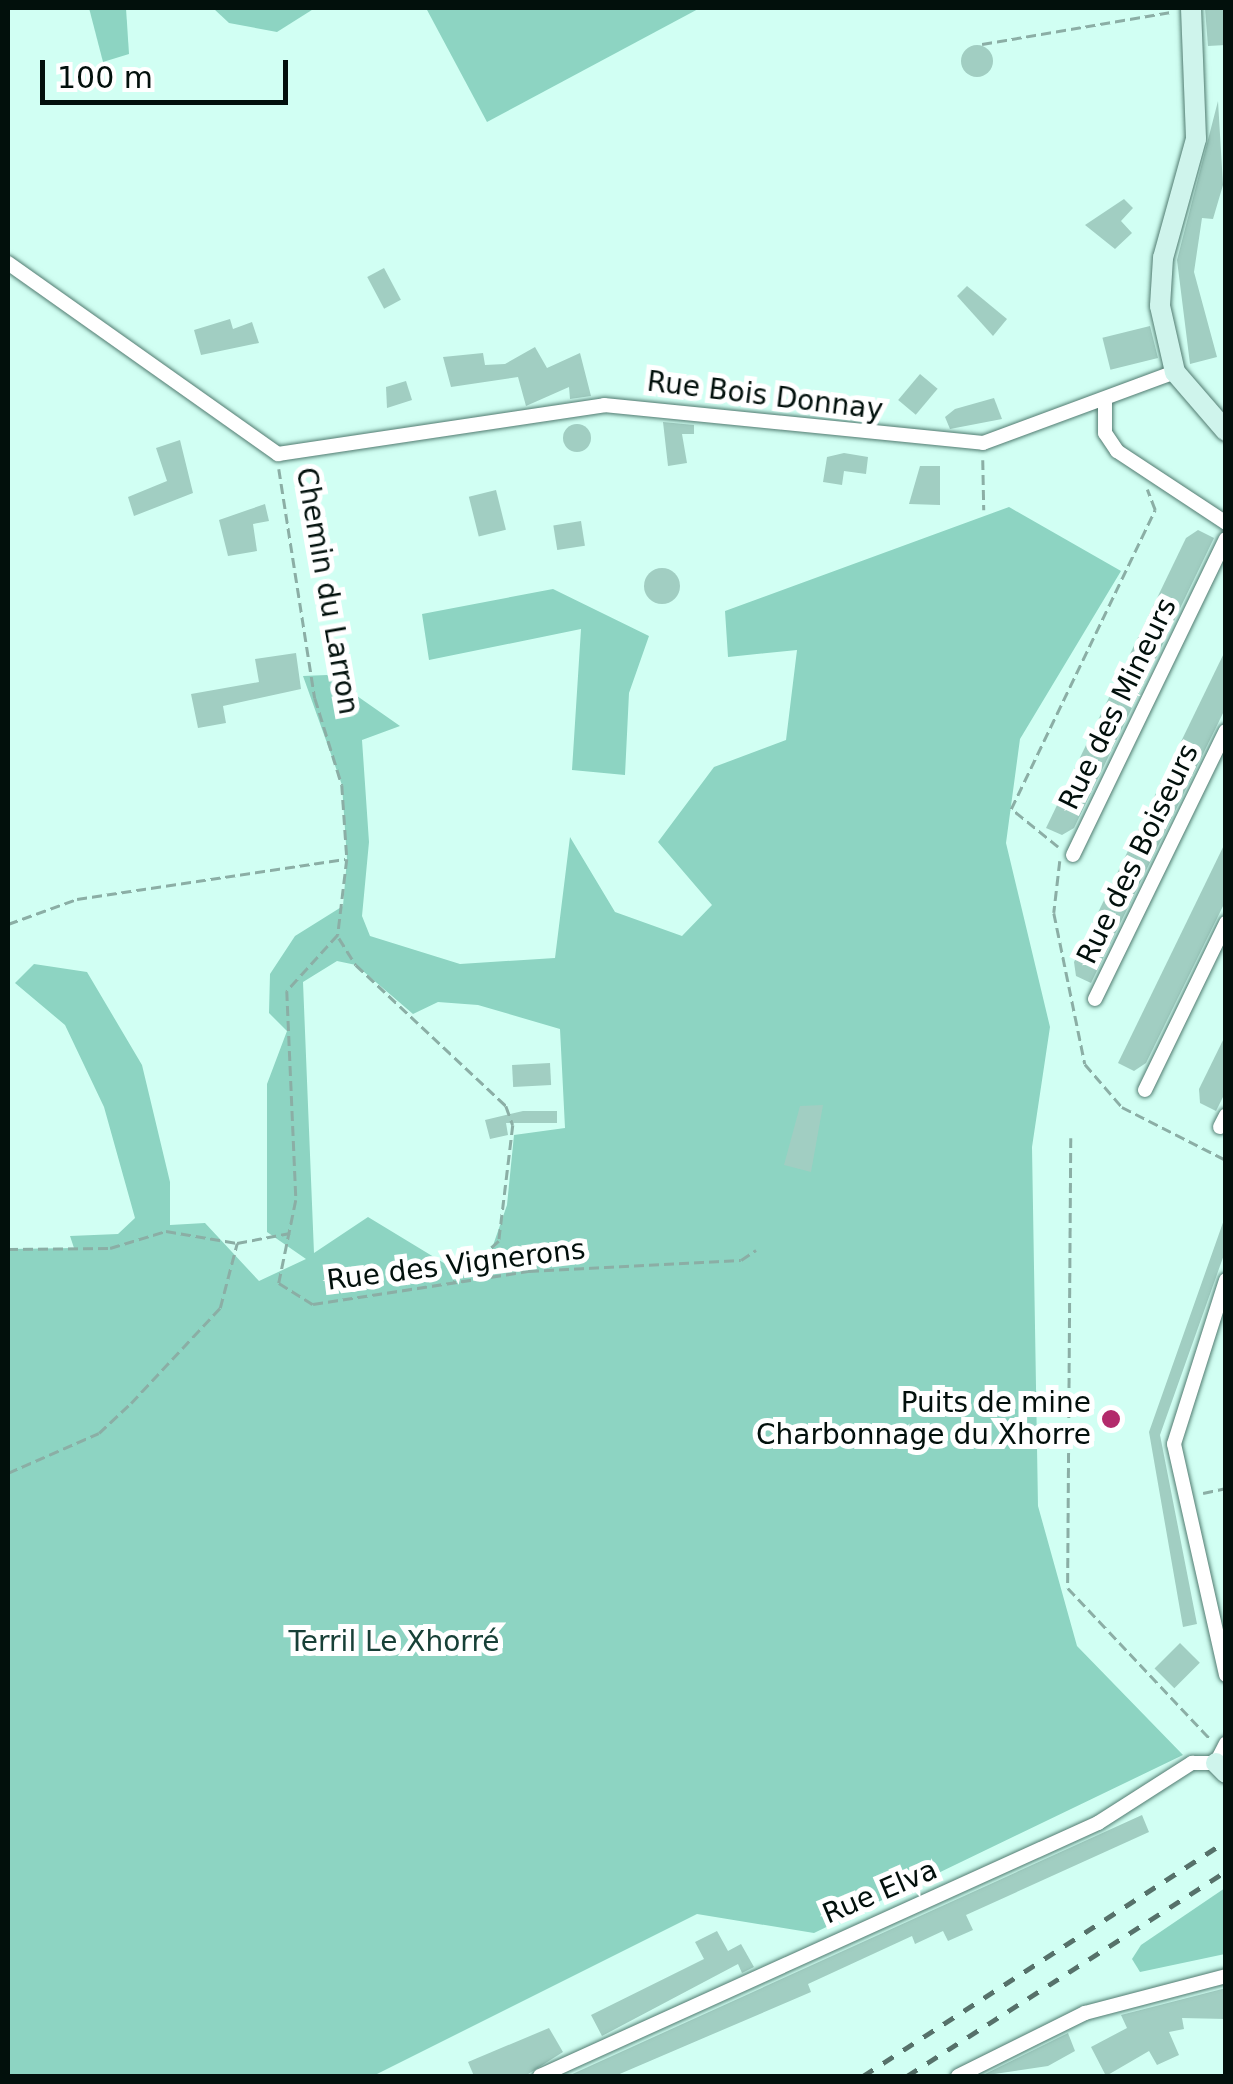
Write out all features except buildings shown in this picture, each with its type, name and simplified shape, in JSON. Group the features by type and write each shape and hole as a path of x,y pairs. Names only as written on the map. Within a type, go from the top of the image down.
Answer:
{"street":[{"path":"1191,9 1196,139 1163,258 1160,306 1175,372 1223,426"},
{"name":"Chemin du Larron","path":"8,263 278,454"},
{"name":"Rue Bois Donnay","path":"278,454 604,405 983,443 1175,372"},
{"path":"1105,400 1109,442 1226,523"},
{"name":"Rue des Mineurs","path":"1073,855 1226,539"},
{"name":"Rue des Mineurs","path":"1208,576 1226,571"},
{"name":"Rue des Boiseurs","path":"1095,1000 1226,731"},
{"path":"1145,1090 1226,924"},
{"path":"1226,1280 1178,1418 1182,1498 1226,1674"},
{"name":"Rue Elva","path":"540,2076 1098,1823 1192,1763 1222,1757"},
{"path":"958,2076 1085,2013 1226,1976"}],"path":[{"path":"982,44 1150,9 1191,9"},
{"path":"983,443 984,510"},
{"name":"Chemin du Larron","path":"278,454 312,680 342,785 346,859 338,935"},
{"path":"1156,473 1147,495 1155,510 1011,809 1073,855 1054,864 1051,889 1085,1064 1122,1107 1226,1160"},
{"path":"8,924 47,905 346,859"},
{"path":"8,1249 110,1248 166,1230 237,1243 292,1232 287,991 338,935 356,965 506,1106 513,1125 499,1241 452,1283"},
{"path":"1070,1138 1068,1588 1222,1757"},
{"name":"Rue des Vignerons","path":"292,1232 278,1254 278,1283 313,1304 452,1283 741,1260 756,1250"},
{"path":"8,1473 99,1432 131,1403 220,1308 237,1243"},
{"path":"1182,1498 1226,1488"}],"green space":[{"path":"89,8 126,8 129,54 103,62"},
{"path":"213,8 315,8 277,32 229,23"},
{"path":"426,8 700,8 487,122"},
{"name":"Terril Le Xhorré","path":"1009,507 1121,571 1020,739 1006,843 1050,1027 1032,1147 1038,1506 1077,1646 1183,1755 814,1933 697,1914 373,2076 8,2076 8,1249 74,1248 70,1236 118,1234 135,1218 104,1107 65,1025 15,983 34,964 87,972 142,1065 170,1182 170,1225 205,1223 259,1281 306,1259 267,1232 267,1084 287,1031 269,1013 270,974 295,936 343,906 347,859 342,785 303,676 327,675 400,726 362,740 369,842 362,916 370,936 460,964 555,958 570,837 615,912 682,936 712,905 658,842 714,767 786,740 797,650 728,657 725,611","holes":["337,961 356,965 413,1014 438,1002 478,1005 560,1029 565,1128 514,1135 507,1205 488,1260 452,1268 368,1217 314,1253 303,982"]},
{"path":"553,589 649,636 629,693 625,775 572,770 581,629 429,660 422,614"},
{"path":"1225,1888 1225,1954 1140,1972 1132,1959 1141,1945"}],"railway":[{"path":"863,2076 1226,1841"},
{"path":"907,2076 1226,1871"}],"place":[{"name":"Puits de mine Charbonnage du Xhorre","path":"1111,1419"}]}
